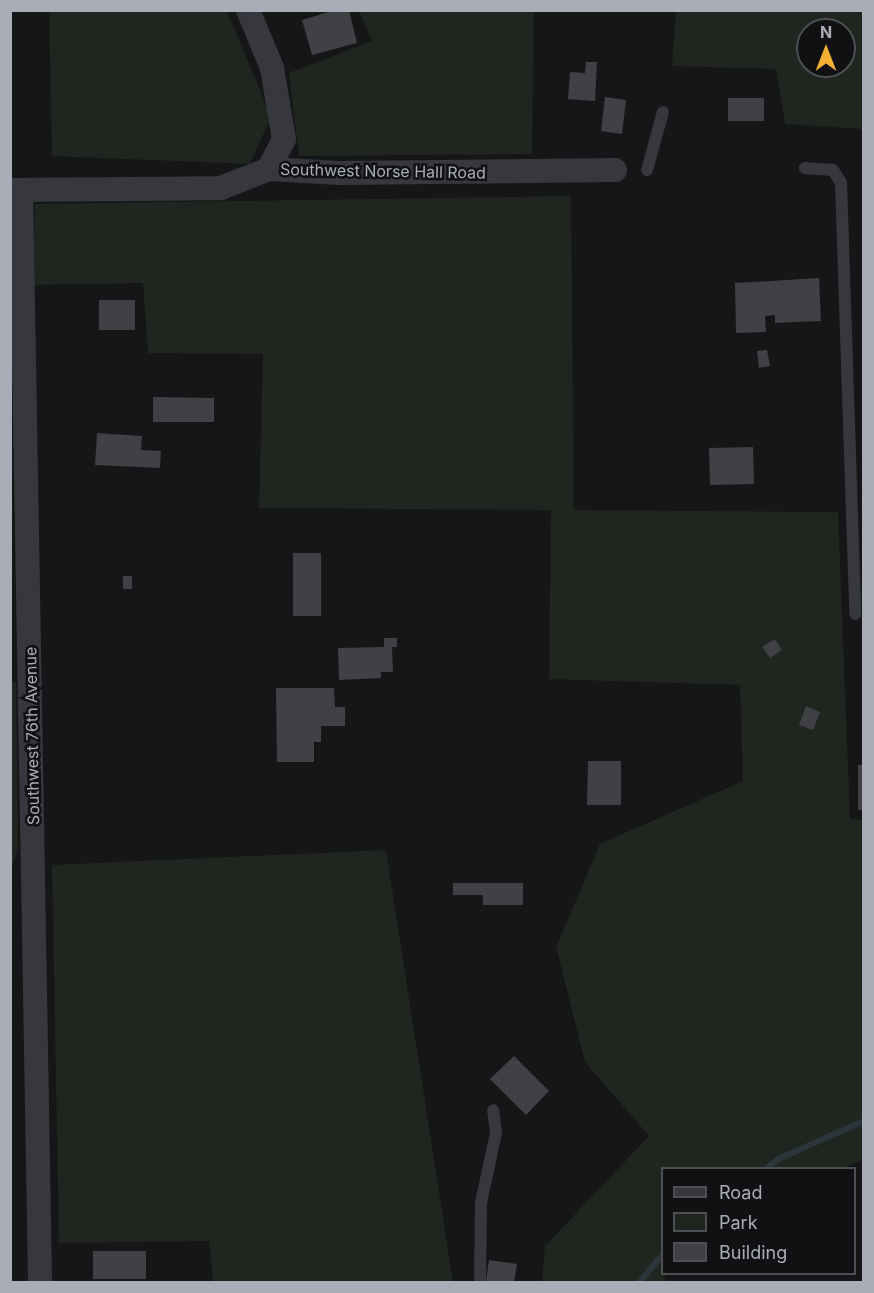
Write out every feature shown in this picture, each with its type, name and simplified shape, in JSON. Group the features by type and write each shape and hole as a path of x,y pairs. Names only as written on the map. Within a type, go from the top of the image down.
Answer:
{"street":[{"path":"248,10 272,68 284,139 269,169"},
{"name":"Southwest Norse Hall Road","path":"16,190 221,188 269,169 339,173 615,170"},
{"name":"Southwest 76th Avenue","path":"16,190 40,1282"}],"lane":[{"path":"647,170 663,112"},
{"path":"805,168 833,170 841,183 855,614"},
{"path":"480,1282 481,1203 496,1133 494,1110"}],"green space":[{"path":"49,11 227,11 271,117 250,164 52,156"},
{"path":"359,11 534,11 532,154 299,156 289,73 372,41"},
{"path":"676,11 863,11 863,129 785,124 776,69 672,66"},
{"path":"571,196 574,510 838,512 850,819 864,820 863,1159 846,1167 661,1167 661,1275 665,1275 665,1282 542,1282 545,1246 649,1136 585,1062 556,947 600,844 743,781 740,685 549,679 551,510 259,508 263,354 148,353 143,283 33,285 35,204"},
{"path":"11,680 16,682 18,846 11,872"},
{"path":"386,850 453,1282 213,1282 209,1241 59,1243 52,865"}],"building":[{"path":"335,10 349,10 357,43 312,55 302,20"},
{"path":"586,62 597,62 595,101 568,99 570,72 585,73"},
{"path":"605,97 626,100 622,134 601,131"},
{"path":"728,98 764,98 764,121 728,121"},
{"path":"819,278 821,321 775,323 775,315 765,316 766,332 736,333 735,283"},
{"path":"99,300 135,300 135,330 99,330"},
{"path":"767,350 770,366 759,368 757,351"},
{"path":"153,397 214,398 214,422 153,422"},
{"path":"97,433 142,436 141,450 161,451 160,468 95,465"},
{"path":"753,447 754,484 710,485 709,448"},
{"path":"293,553 321,553 321,616 293,616"},
{"path":"123,576 132,576 132,589 123,589"},
{"path":"384,638 397,638 397,647 392,647 393,672 381,672 381,678 339,680 338,648 384,647"},
{"path":"775,639 782,650 770,658 762,647"},
{"path":"276,688 334,688 335,707 345,707 345,726 321,726 321,742 314,742 314,762 277,762"},
{"path":"806,706 820,712 813,730 799,725"},
{"path":"588,761 621,761 621,805 587,805"},
{"path":"858,765 864,765 864,810 858,810"},
{"path":"453,883 523,883 523,905 483,905 483,895 453,895"},
{"path":"514,1056 549,1091 526,1115 490,1079"},
{"path":"93,1251 146,1251 146,1279 93,1279"},
{"path":"489,1260 517,1264 514,1282 486,1282"}],"waterway":[{"path":"768,1167 778,1159 864,1121"},
{"path":"640,1282 661,1256"}]}
